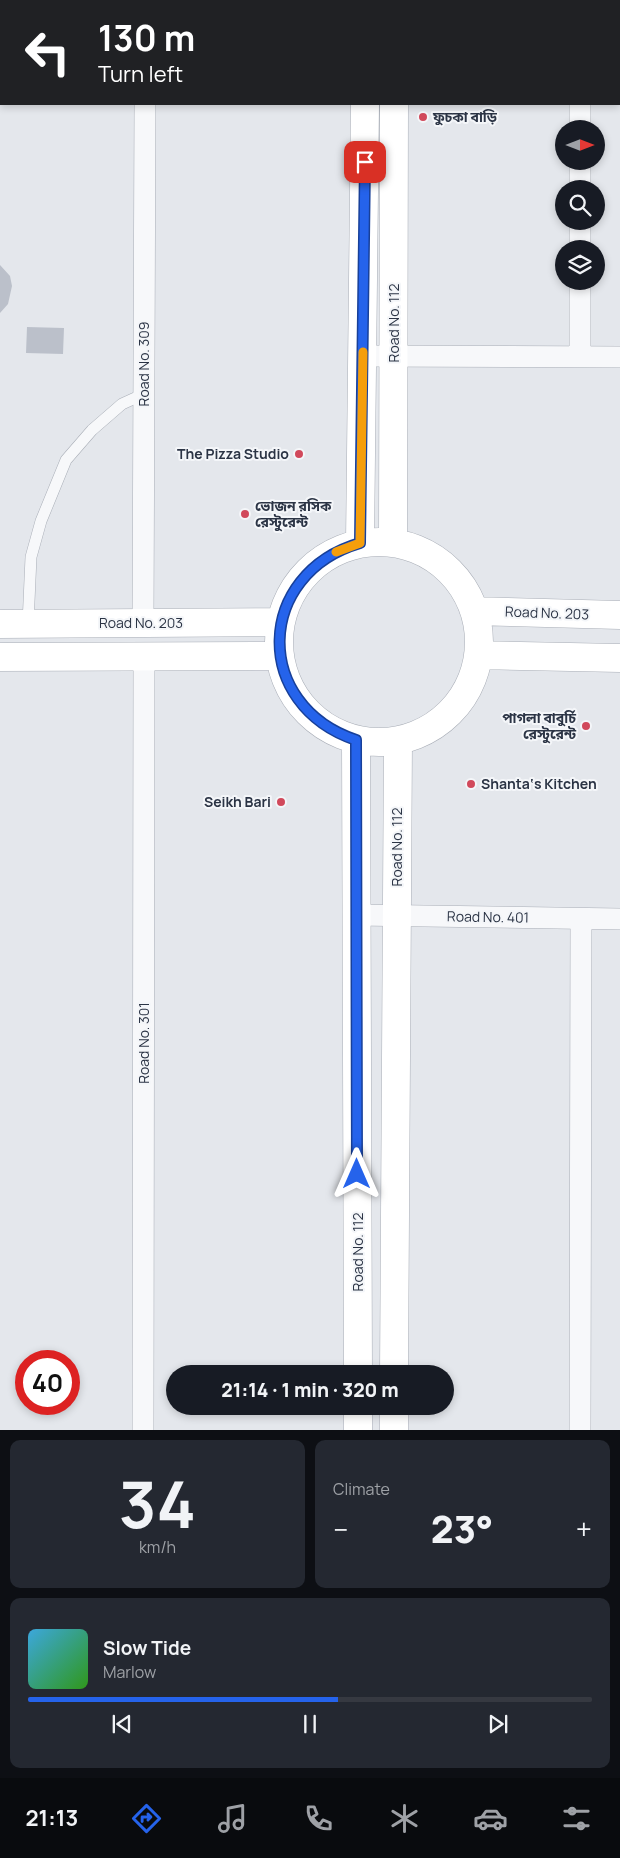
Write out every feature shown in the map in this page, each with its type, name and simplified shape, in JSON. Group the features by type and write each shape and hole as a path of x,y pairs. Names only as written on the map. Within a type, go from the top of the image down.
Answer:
{"street":[{"name":"Road No. 309","path":"143,624 146,105"},
{"path":"360,543 365,105"},
{"name":"Road No. 112","path":"393,543 394,105"},
{"path":"580,105 580,120"},
{"path":"580,290 580,357"},
{"path":"363,356 620,358"},
{"path":"360,543 393,543 428,555 443,565 467,594 474,611 478,633 478,655 473,676 464,694 452,711 436,724 418,735 398,741 356,740 337,734 320,723 305,710 293,694 280,656 281,622 287,603 297,585 324,558 360,543"},
{"name":"Road No. 203","path":"474,611 620,615"},
{"name":"Road No. 203","path":"0,624 281,622"},
{"path":"478,655 620,658"},
{"name":"Road No. 301","path":"143,1430 144,656"},
{"path":"0,657 280,656"},
{"name":"Road No. 112","path":"356,740 358,1365"},
{"name":"Road No. 112","path":"394,1365 398,741"},
{"name":"Road No. 401","path":"357,915 620,919"},
{"path":"580,1430 581,919"},
{"path":"358,1415 358,1430"},
{"path":"394,1415 394,1430"}],"lane":[{"path":"28,624 31,557 41,521 66,460 92,430 122,404 144,394"}],"building":[{"path":"0,265 10,276 12,286 8,304 0,313"},
{"path":"27,327 64,328 63,354 26,353"}],"slow traffic":[{"path":"336,552 360,543 363,352"}],"place":[{"name":"ফুচকা বাড়ি","path":"423,117"},
{"name":"The Pizza Studio","path":"299,454"},
{"name":"ভোজন রসিক রেস্টুরেন্ট","path":"245,514"},
{"name":"পাগলা বাবুর্চি রেস্টুরেন্ট","path":"586,726"},
{"name":"Shanta‘s Kitchen","path":"471,784"},
{"name":"Seikh Bari","path":"281,802"}],"route":[{"path":"357,1174 356,740 337,734 305,710 293,694 285,675 280,656 279,639 281,622 287,603 297,585 324,558 360,543 365,162"}]}
